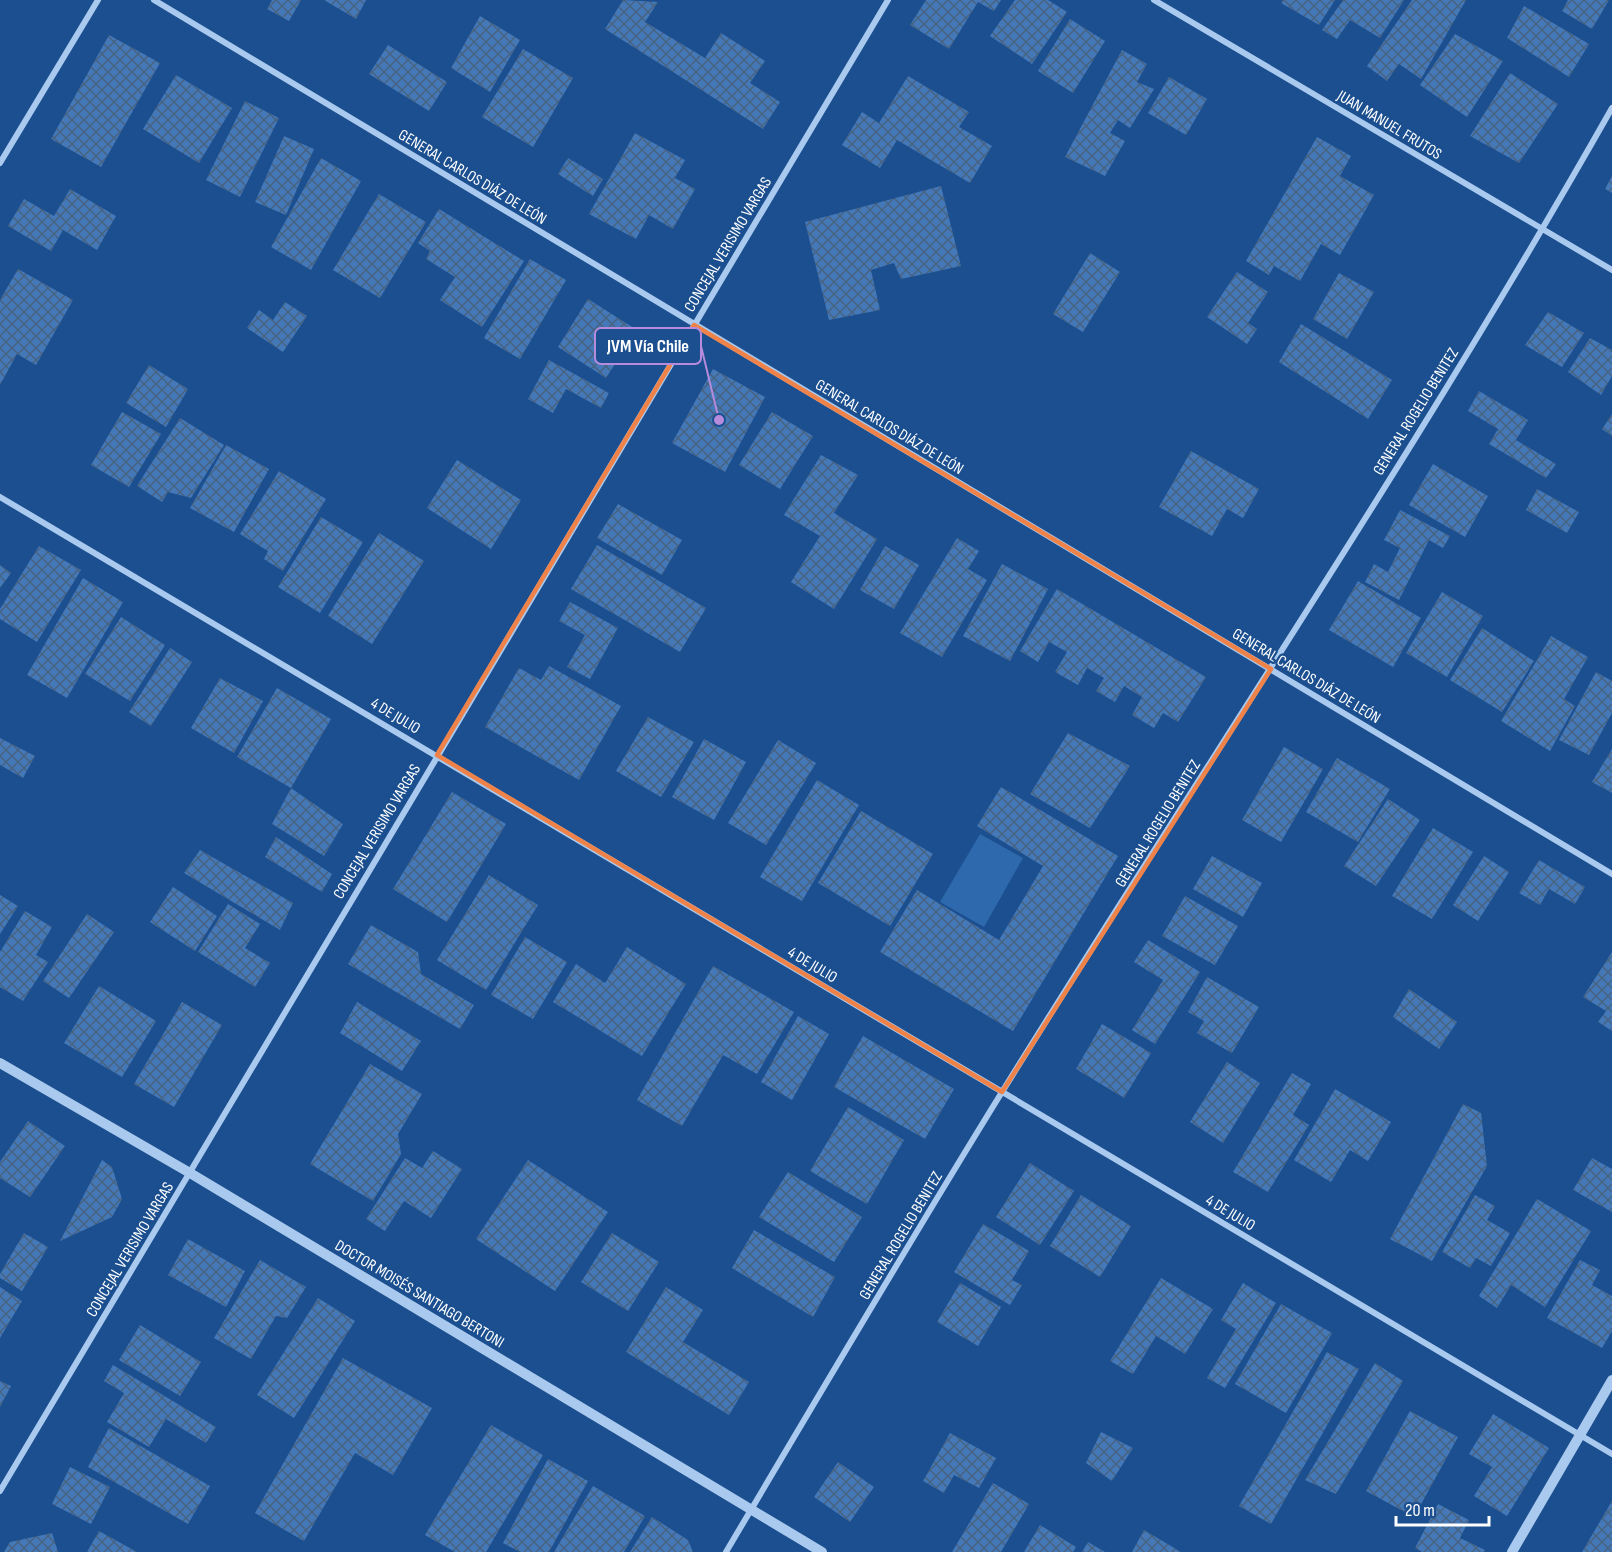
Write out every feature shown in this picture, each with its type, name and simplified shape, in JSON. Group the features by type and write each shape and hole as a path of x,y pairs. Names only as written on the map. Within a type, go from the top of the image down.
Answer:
{"street":[{"path":"0,163 98,0"},
{"name":"GENERAL CARLOS DIÁZ DE LEÓN","path":"154,0 1612,874"},
{"name":"CONCEJAL VERISIMO VARGAS","path":"0,1491 888,0"},
{"name":"JUAN MANUEL FRUTOS","path":"1154,0 1612,270"},
{"name":"GENERAL ROGELIO BENITEZ","path":"726,1552 1002,1092 1271,669 1543,230 1612,108"},
{"name":"4 DE JULIO","path":"0,497 1612,1454"},
{"name":"DOCTOR MOISÉS SANTIAGO BERTONI","path":"0,1063 190,1173 822,1552"},
{"path":"1512,1552 1612,1380"}],"highlighted area":[{"path":"694,325 1271,669 1002,1092 437,755"}],"shaded area":[{"path":"980,834 1023,858 984,927 940,902"}],"building":[{"path":"272,0 301,0 289,21 267,9"},
{"path":"324,0 366,0 356,19"},
{"path":"623,0 658,2 645,22 705,58 721,33 765,61 750,83 780,102 763,129 605,29"},
{"path":"926,0 1001,0 994,11 978,2 949,49 910,25"},
{"path":"1015,0 1048,0 1067,12 1032,64 990,36"},
{"path":"1283,0 1335,0 1319,25 1281,3"},
{"path":"1343,0 1404,0 1380,38 1350,20 1337,39 1322,30"},
{"path":"1412,0 1466,0 1421,79 1399,64 1387,81 1367,66"},
{"path":"1568,0 1609,0 1592,29 1562,11"},
{"path":"1524,6 1589,44 1569,77 1507,38"},
{"path":"480,16 520,40 490,92 451,68"},
{"path":"1070,19 1105,41 1073,93 1038,71"},
{"path":"1455,34 1503,61 1467,117 1420,85"},
{"path":"109,35 160,63 101,167 51,139"},
{"path":"388,45 447,82 429,111 369,74"},
{"path":"523,49 573,78 533,147 482,117"},
{"path":"1122,50 1147,64 1137,82 1154,89 1130,128 1118,120 1110,133 1125,141 1105,176 1065,157"},
{"path":"1510,73 1558,104 1519,163 1470,136"},
{"path":"176,75 232,108 199,163 143,129"},
{"path":"908,76 969,112 959,127 992,146 970,183 897,140 880,168 842,145 862,112 879,123"},
{"path":"1169,77 1207,99 1186,135 1148,113"},
{"path":"245,101 279,118 240,197 206,180"},
{"path":"635,133 685,160 675,178 695,189 673,229 649,215 636,239 589,214"},
{"path":"284,136 314,149 286,215 255,202"},
{"path":"1317,137 1351,156 1340,176 1374,195 1340,255 1321,244 1300,281 1274,266 1269,275 1246,261"},
{"path":"321,158 361,181 311,270 271,247"},
{"path":"568,158 603,179 593,196 558,174"},
{"path":"1612,176 1612,193 1605,189"},
{"path":"941,186 961,266 901,279 894,263 871,270 880,310 829,320 805,222"},
{"path":"70,189 116,216 97,250 63,230 51,251 8,226 24,199 54,216"},
{"path":"379,194 426,222 380,298 333,270"},
{"path":"439,209 524,261 482,327 440,300 455,277 426,259 430,251 418,243"},
{"path":"1090,253 1120,272 1083,332 1053,314"},
{"path":"530,259 566,280 520,359 484,338"},
{"path":"18,269 73,300 36,365 17,354 0,385 0,300"},
{"path":"1237,272 1268,292 1248,323 1257,329 1247,344 1207,317"},
{"path":"1339,273 1374,292 1347,339 1313,319"},
{"path":"588,299 637,330 606,378 558,347"},
{"path":"285,302 307,316 283,352 247,328 259,310 273,320"},
{"path":"1548,312 1584,333 1562,367 1525,345"},
{"path":"1301,324 1392,380 1368,419 1279,362"},
{"path":"1590,338 1612,350 1612,376 1601,395 1568,372"},
{"path":"549,360 609,393 601,408 566,389 553,413 528,399"},
{"path":"149,365 188,389 166,427 126,403"},
{"path":"713,369 765,397 725,472 672,443"},
{"path":"1479,391 1528,420 1516,440 1556,464 1546,478 1489,444 1498,429 1468,411"},
{"path":"122,412 161,434 129,487 91,465"},
{"path":"772,412 813,436 780,489 739,465"},
{"path":"1612,414 1612,436 1602,429"},
{"path":"180,418 224,445 191,498 168,492 162,502 137,486"},
{"path":"226,445 269,469 234,532 190,508"},
{"path":"1191,451 1259,489 1243,518 1227,509 1212,536 1159,507"},
{"path":"821,455 858,475 834,513 877,539 834,609 791,582 820,536 784,515"},
{"path":"457,460 521,500 491,549 427,508"},
{"path":"1433,464 1488,496 1465,537 1409,505"},
{"path":"279,471 326,499 283,571 264,559 268,551 240,534"},
{"path":"1537,489 1579,512 1567,533 1526,510"},
{"path":"618,504 682,540 662,575 597,538"},
{"path":"1400,510 1450,536 1443,548 1429,540 1399,600 1365,582 1374,564 1388,572 1400,548 1384,540"},
{"path":"321,517 363,542 320,613 278,587"},
{"path":"379,533 424,561 372,644 328,616"},
{"path":"957,538 979,551 968,569 987,580 942,657 900,633"},
{"path":"597,545 706,608 680,652 571,589"},
{"path":"39,546 81,570 37,642 0,619 0,609"},
{"path":"885,546 919,565 894,609 860,590"},
{"path":"1002,564 1048,589 1010,661 963,636"},
{"path":"0,565 11,573 0,588"},
{"path":"83,578 123,602 67,698 27,675"},
{"path":"1358,581 1421,618 1393,667 1329,630"},
{"path":"1057,589 1206,677 1178,722 1163,713 1154,728 1132,715 1142,697 1124,686 1115,702 1096,691 1104,678 1087,668 1078,685 1055,672 1067,652 1049,642 1038,662 1020,651"},
{"path":"1442,592 1483,616 1447,677 1406,653"},
{"path":"570,602 618,628 590,679 567,667 585,635 559,621"},
{"path":"121,617 165,645 130,701 85,674"},
{"path":"1482,628 1534,661 1502,712 1450,680"},
{"path":"1551,636 1588,657 1564,699 1575,706 1550,751 1501,721"},
{"path":"170,648 192,662 151,726 129,712"},
{"path":"549,666 621,706 579,780 485,727 519,668 541,680"},
{"path":"1596,672 1612,681 1612,713 1589,755 1559,740"},
{"path":"220,678 263,701 234,753 191,728"},
{"path":"277,688 331,719 291,788 237,757"},
{"path":"648,717 694,742 661,797 616,771"},
{"path":"1068,733 1130,766 1090,828 1030,794"},
{"path":"0,738 35,756 23,778 0,765"},
{"path":"704,739 746,762 714,820 672,797"},
{"path":"778,740 816,763 766,845 728,823"},
{"path":"1284,747 1323,769 1281,842 1242,820"},
{"path":"1612,749 1612,793 1592,782"},
{"path":"1337,758 1390,789 1358,842 1306,812"},
{"path":"817,780 859,805 802,901 760,877"},
{"path":"1001,787 1118,856 1013,1031 880,952 917,890 999,940 1043,866 977,826"},
{"path":"291,788 343,824 324,856 272,824"},
{"path":"452,792 506,824 447,922 393,889"},
{"path":"1388,799 1420,820 1376,886 1344,866"},
{"path":"861,811 933,854 890,926 818,883"},
{"path":"1433,828 1473,852 1432,919 1392,896"},
{"path":"276,837 332,874 322,892 265,857"},
{"path":"200,850 293,903 280,930 184,873"},
{"path":"1212,856 1262,883 1243,917 1193,889"},
{"path":"1484,856 1509,872 1478,921 1453,905"},
{"path":"1539,860 1585,887 1575,904 1549,889 1540,905 1519,893"},
{"path":"489,875 538,905 486,990 437,960"},
{"path":"173,887 217,916 195,951 150,922"},
{"path":"0,895 18,906 0,934"},
{"path":"1185,896 1238,926 1215,965 1162,936"},
{"path":"228,904 260,924 245,948 270,963 255,987 198,952"},
{"path":"25,911 52,927 36,955 48,962 23,1001 0,987 0,952"},
{"path":"87,914 114,932 69,998 43,981"},
{"path":"371,925 418,952 421,974 474,1005 460,1029 348,964"},
{"path":"525,937 567,962 533,1019 491,995"},
{"path":"1148,940 1200,972 1155,1044 1132,1030 1163,980 1134,962"},
{"path":"627,947 686,984 642,1056 553,1002 576,964 605,983"},
{"path":"1612,952 1612,1031 1598,1022 1606,1011 1583,997"},
{"path":"713,966 794,1012 757,1074 723,1055 682,1126 637,1100"},
{"path":"1207,977 1259,1007 1232,1053 1197,1033 1204,1021 1188,1012"},
{"path":"99,986 156,1021 122,1077 64,1043"},
{"path":"1409,989 1457,1022 1439,1049 1393,1017"},
{"path":"182,1002 222,1025 174,1107 134,1084"},
{"path":"357,1002 421,1041 402,1071 340,1033"},
{"path":"798,1016 829,1034 792,1100 761,1082"},
{"path":"1102,1024 1151,1053 1124,1098 1076,1069"},
{"path":"863,1036 954,1089 925,1139 834,1087"},
{"path":"1227,1062 1260,1083 1223,1143 1190,1122"},
{"path":"370,1064 422,1094 398,1134 401,1154 373,1201 310,1164"},
{"path":"1292,1073 1311,1084 1293,1115 1309,1125 1268,1192 1233,1172"},
{"path":"1335,1089 1391,1122 1368,1161 1350,1150 1331,1182 1294,1160"},
{"path":"1463,1104 1481,1113 1487,1166 1432,1261 1390,1239"},
{"path":"848,1107 904,1140 867,1204 810,1171"},
{"path":"28,1121 65,1146 30,1197 0,1178 0,1162"},
{"path":"433,1151 462,1169 431,1218 404,1201 385,1231 366,1219 405,1158 422,1168"},
{"path":"1592,1158 1612,1169 1612,1212 1573,1190"},
{"path":"102,1160 112,1167 122,1199 112,1217 60,1241"},
{"path":"528,1160 608,1212 555,1291 476,1239"},
{"path":"1030,1163 1074,1191 1040,1245 996,1217"},
{"path":"788,1172 862,1217 834,1262 759,1217"},
{"path":"1081,1195 1131,1226 1100,1277 1050,1246"},
{"path":"1475,1195 1495,1206 1487,1220 1510,1233 1491,1266 1476,1258 1470,1268 1442,1252"},
{"path":"1537,1199 1591,1231 1545,1307 1511,1285 1497,1308 1479,1296"},
{"path":"983,1224 1029,1251 1012,1280 1022,1285 1010,1305 954,1272"},
{"path":"754,1230 835,1277 813,1317 732,1268"},
{"path":"24,1233 48,1247 22,1291 0,1278 0,1274"},
{"path":"612,1233 659,1262 628,1311 581,1282"},
{"path":"188,1239 245,1271 226,1307 168,1275"},
{"path":"260,1260 306,1287 287,1318 276,1316 251,1359 214,1338"},
{"path":"1580,1260 1600,1270 1592,1285 1612,1296 1612,1331 1602,1348 1547,1318"},
{"path":"1161,1278 1213,1309 1185,1354 1156,1336 1133,1374 1110,1361"},
{"path":"960,1283 1001,1307 978,1346 937,1322"},
{"path":"1243,1283 1276,1303 1225,1388 1207,1378 1236,1329 1221,1320"},
{"path":"0,1287 22,1301 0,1338"},
{"path":"666,1287 703,1310 683,1342 749,1382 729,1415 626,1352"},
{"path":"318,1298 355,1321 294,1418 257,1395"},
{"path":"1281,1304 1332,1333 1286,1413 1235,1384"},
{"path":"140,1325 201,1362 180,1396 119,1360"},
{"path":"1327,1352 1359,1369 1271,1524 1239,1506"},
{"path":"343,1358 432,1408 393,1475 355,1453 304,1541 255,1513"},
{"path":"1375,1363 1403,1381 1336,1494 1305,1480"},
{"path":"113,1365 216,1427 206,1443 166,1419 149,1447 107,1422 124,1393 104,1381"},
{"path":"0,1381 11,1386 0,1407"},
{"path":"1410,1411 1458,1437 1414,1517 1366,1491"},
{"path":"1493,1414 1549,1448 1507,1516 1474,1496 1492,1467 1469,1454"},
{"path":"491,1425 543,1455 486,1552 455,1552 425,1535"},
{"path":"109,1428 210,1486 188,1524 88,1467"},
{"path":"1101,1432 1133,1448 1112,1481 1086,1463"},
{"path":"950,1433 996,1458 979,1488 954,1475 944,1493 923,1481"},
{"path":"548,1459 588,1481 549,1552 520,1552 503,1543"},
{"path":"838,1462 874,1487 850,1522 814,1497"},
{"path":"70,1467 110,1487 91,1524 52,1504"},
{"path":"993,1483 1029,1504 1001,1552 952,1552"},
{"path":"593,1486 645,1516 624,1552 554,1552"},
{"path":"1612,1501 1612,1552 1582,1552"},
{"path":"1438,1504 1469,1520 1460,1538 1485,1550 1484,1552 1422,1552 1415,1548"},
{"path":"652,1517 688,1540 693,1552 630,1552"},
{"path":"1040,1525 1076,1547 1073,1552 1024,1552"},
{"path":"1144,1530 1181,1552 1132,1552"},
{"path":"99,1531 137,1552 87,1552"},
{"path":"52,1533 58,1552 4,1552 10,1542"},
{"path":"1088,1542 1105,1552 1082,1552"}],"place":[{"name":"JVM Vía Chile","path":"719,420"}]}
